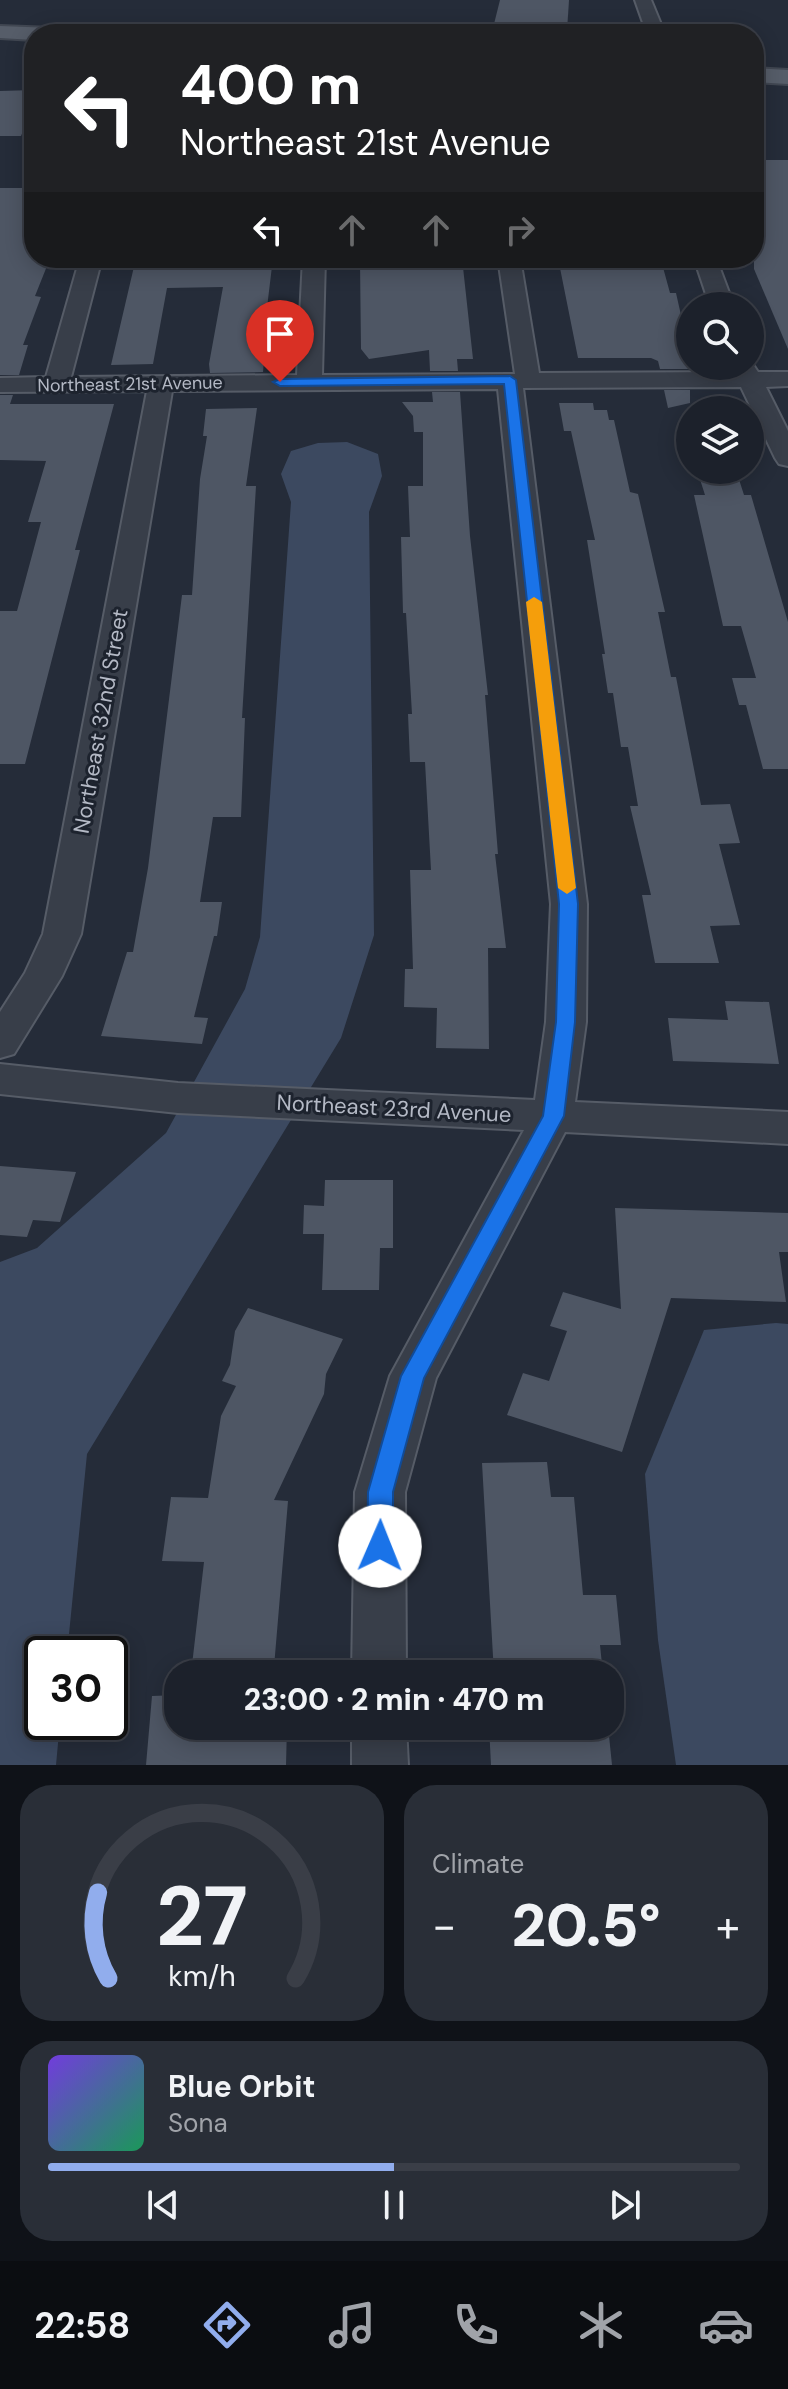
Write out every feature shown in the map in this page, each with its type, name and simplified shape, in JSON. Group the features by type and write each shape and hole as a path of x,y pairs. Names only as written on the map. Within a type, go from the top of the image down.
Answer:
{"main road":[{"path":"1,35 24,35"},
{"path":"1,35 24,42"},
{"path":"764,63 788,64"},
{"path":"764,76 788,77"}],"street":[{"path":"643,0 652,24"},
{"path":"56,385 88,268"},
{"path":"309,382 314,268"},
{"path":"379,1660 380,1492 413,1376 553,1116 566,1022 569,904 510,268"},
{"path":"709,268 717,292"},
{"name":"Northeast 21st Avenue","path":"0,385 519,380 676,375"},
{"name":"Northeast 21st Avenue","path":"764,376 788,379"},
{"path":"749,380 788,458"},
{"name":"Northeast 32nd Street","path":"0,1044 43,976 62,934 161,384"},
{"name":"Northeast 23rd Avenue","path":"0,1079 178,1098 788,1128"},
{"path":"379,1740 380,1765"}],"water":[{"path":"347,442 378,454 382,476 369,512 374,935 341,1038 87,1454 69,1636 24,1636 24,1740 58,1740 56,1765 0,1765 0,1262 37,1248 166,1133 245,989 260,937 291,502 281,474 291,451 318,443"},
{"path":"788,1324 788,1765 676,1765 658,1640 645,1474 704,1330"}],"building":[{"path":"500,0 569,0 567,24 494,24"},
{"path":"24,90 24,128 21,136 0,136 0,91"},
{"path":"764,160 788,160 788,349 754,268 764,268"},
{"path":"0,188 24,188 24,268 46,268 35,296 41,297 23,345 28,345 19,375 0,375"},
{"path":"134,268 272,268 262,349 265,349 263,372 210,373 223,287 167,288 153,364 111,365"},
{"path":"360,268 463,268 473,359 457,359 458,371 430,371 429,350 369,359 361,349"},
{"path":"560,268 663,268 670,293 676,293 676,369 660,369 658,361 651,358 578,358"},
{"path":"664,390 690,390 690,396 676,396 676,406 668,408"},
{"path":"432,392 460,392 470,536 488,695 485,695 498,854 495,854 506,948 488,948 489,1049 436,1048 437,1008 404,1007 405,969 413,969 410,870 431,870 425,762 410,762 408,714 412,714 406,613 403,613 401,537 410,537 408,486 423,486 423,432 414,432 413,416 402,402 433,402"},
{"path":"0,395 13,395 10,404 114,404 75,550 80,550 25,764 0,764 0,611 17,611 41,522 28,522 46,461 0,460"},
{"path":"559,403 593,403 594,410 607,410 609,420 614,420 630,492 638,494 665,612 658,612 671,677 676,677 701,805 730,804 740,843 719,844 740,925 710,926 719,963 655,963 642,895 651,895 630,806 638,806 628,747 621,747 613,693 608,693 602,654 605,654 587,540 595,540 571,431 564,431"},
{"path":"257,408 246,486 256,486 242,718 245,718 241,817 213,817 200,902 222,902 217,936 214,936 194,1017 208,1018 202,1044 101,1036 127,952 133,952 148,868 182,595 192,595 200,479 207,436 203,436 206,409"},
{"path":"701,484 740,484 744,495 751,495 788,622 788,769 763,769 746,705 739,705 732,678 756,678 741,626 723,626 694,495 705,495"},
{"path":"725,1001 769,1002 779,1064 673,1061 668,1018 728,1020"},
{"path":"0,1166 76,1172 60,1222 33,1220 27,1237 0,1235"},
{"path":"325,1180 393,1180 393,1248 380,1248 379,1290 322,1290 324,1234 303,1234 304,1205 324,1206"},
{"path":"615,1208 788,1213 788,1252 779,1252 786,1302 671,1298 622,1452 507,1415 523,1373 549,1381 567,1331 550,1326 563,1292 621,1309"},
{"path":"248,1308 343,1339 326,1374 324,1394 274,1500 288,1501 275,1660 193,1660 204,1562 162,1561 171,1497 208,1498 221,1416 236,1386 222,1381 230,1365 235,1331"},
{"path":"547,1462 551,1497 574,1497 583,1595 616,1595 621,1645 600,1645 602,1660 493,1660 482,1463"},
{"path":"152,1696 164,1696 164,1740 287,1740 286,1765 146,1765"},
{"path":"490,1740 609,1740 612,1765 491,1765"}],"slow traffic":[{"path":"534,602 567,888"}],"route":[{"path":"280,382 510,380 569,904 566,1022 553,1116 413,1376 380,1492 380,1546"}]}
